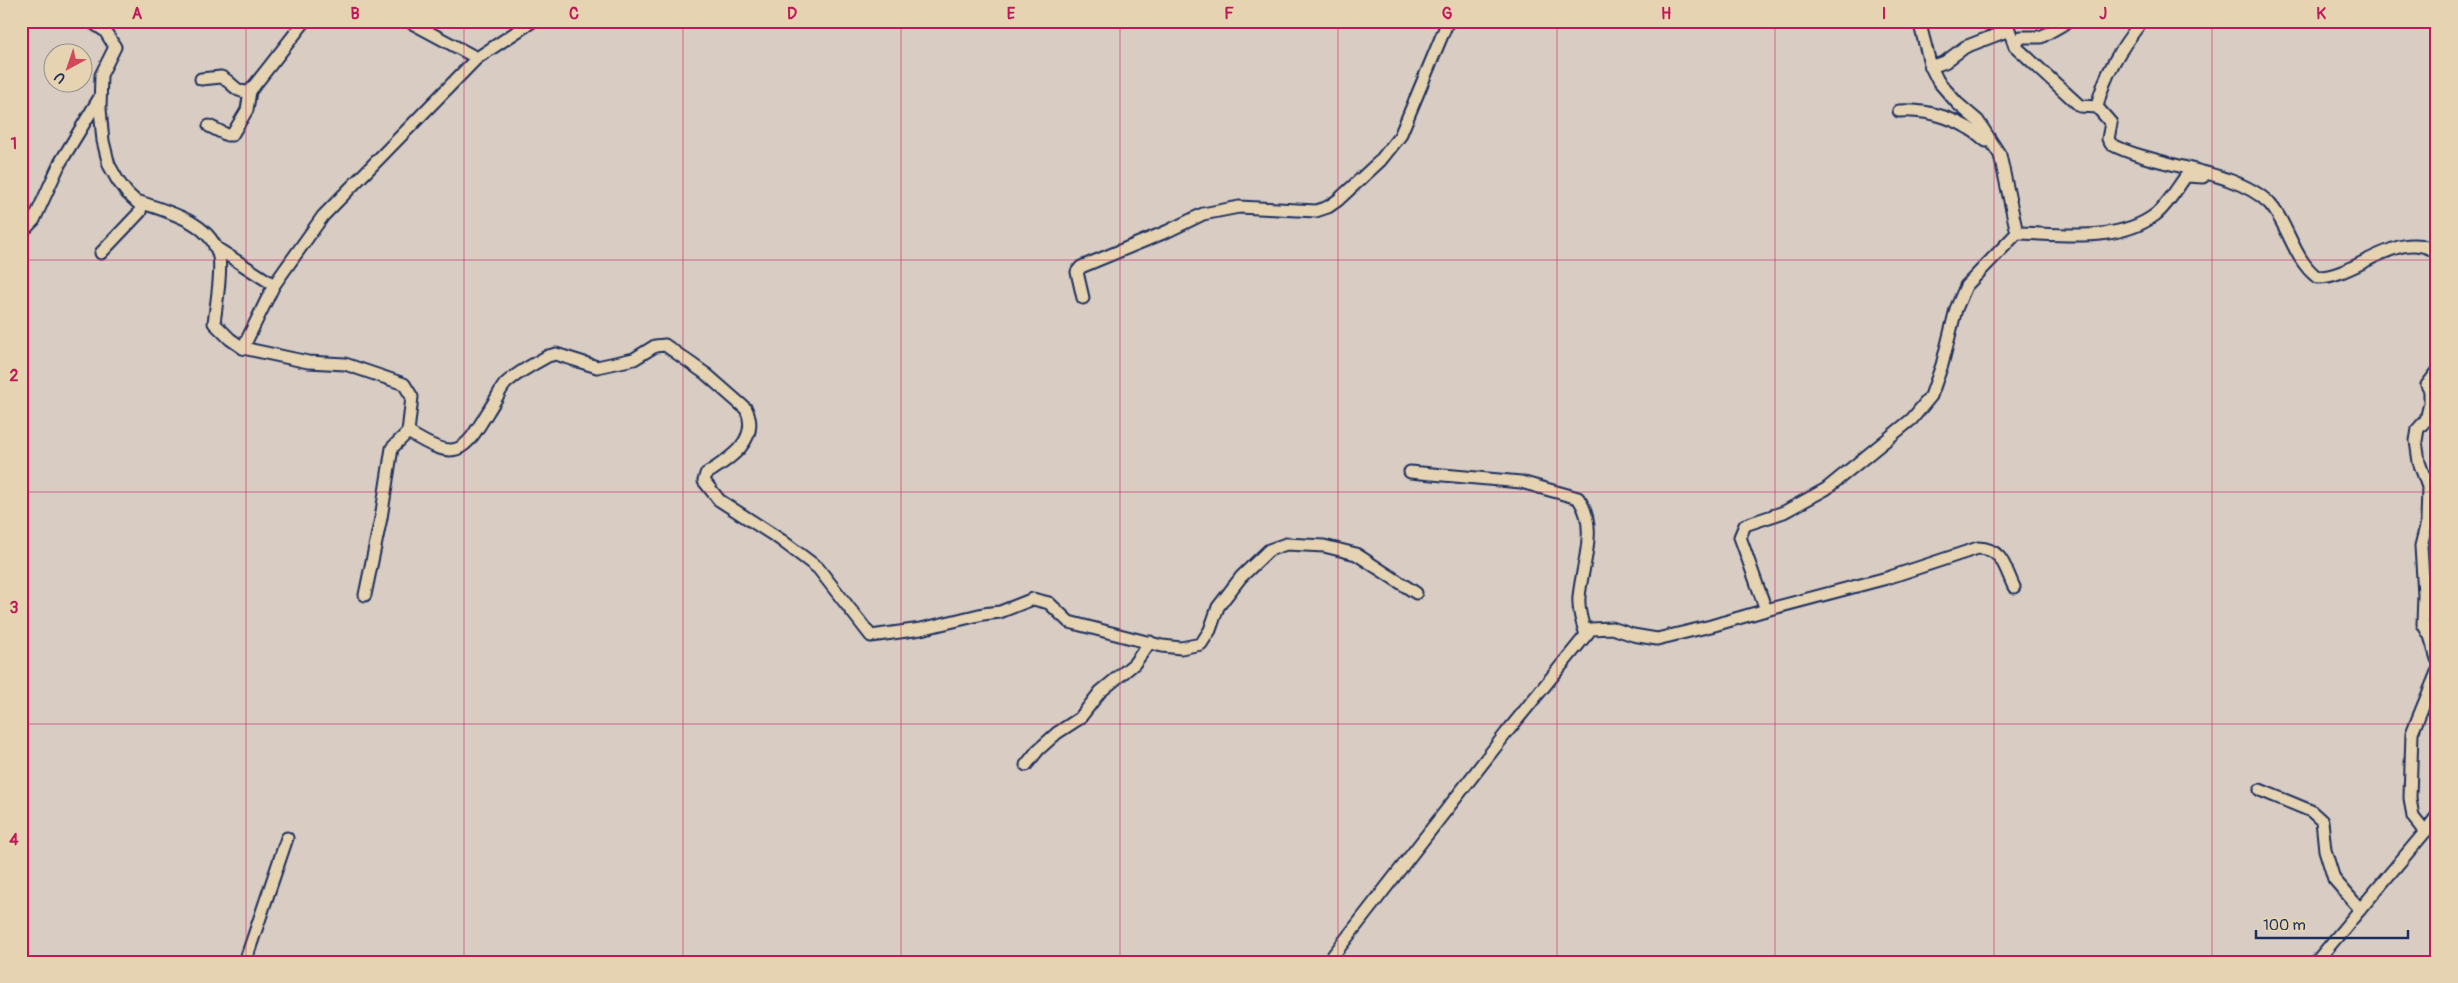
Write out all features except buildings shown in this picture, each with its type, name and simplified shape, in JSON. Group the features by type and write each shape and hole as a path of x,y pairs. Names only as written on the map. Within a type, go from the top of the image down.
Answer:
{"street":[{"path":"90,21 105,31 115,47 101,75 100,96 103,140 110,165 127,193 140,202 180,216 208,236 219,258 214,323 230,339 243,348 308,362 345,364 404,384 412,397 408,432 392,448 382,518 365,594"},
{"path":"209,126 227,135 232,135 247,110 250,91 306,21"},
{"path":"408,21 477,58"},
{"path":"243,348 274,285 334,202 477,58 533,21"},
{"path":"1084,298 1078,272 1081,267 1150,239 1203,214 1239,207 1316,211 1328,207 1338,200 1380,161 1400,136 1448,21"},
{"path":"1919,21 1931,67 1938,81 1957,103 1978,121 2000,155 2017,232"},
{"path":"1997,21 2007,25 2015,46 2080,106 2097,107 2111,123 2108,139 2111,144 2243,186 2269,203 2302,262 2316,277 2328,278 2387,252 2406,246 2419,245 2437,253"},
{"path":"2015,46 2021,37 2041,37 2069,21"},
{"path":"2097,107 2101,89 2120,50 2142,21"},
{"path":"1931,67 1945,62 1965,47 2007,25"},
{"path":"201,79 221,77 237,90 243,92 250,91"},
{"path":"21,233 34,220 60,163 100,96"},
{"path":"1899,111 1916,110 1946,118 1976,132 2000,155"},
{"path":"1766,610 1740,538 1746,525 1784,512 1826,489 1912,419 1931,396 1942,365 1956,309 1966,286 2017,232 2114,232 2139,224 2156,214 2186,176 2218,178"},
{"path":"101,253 140,212 140,202"},
{"path":"215,247 274,285"},
{"path":"408,432 439,450 451,452 458,449 474,434 505,384 548,356 556,354 597,367 634,359 655,346 665,345 706,374 746,409 748,413 750,431 746,442 734,455 706,474 704,481 708,489 719,500 781,540 818,568 872,636 921,629 983,614 1000,612 1033,599 1049,603 1069,622 1181,648 1201,644 1210,630 1218,607 1241,577 1269,550 1286,544 1324,546 1356,554 1416,593"},
{"path":"2437,372 2427,385 2430,391 2430,403 2426,420 2418,429 2416,441 2419,462 2428,487 2427,522 2421,546 2424,595 2423,624 2430,636 2437,659"},
{"path":"1410,472 1521,482 1578,498 1588,521 1587,550 1579,596 1579,612 1586,635"},
{"path":"1328,962 1592,629 1612,628 1633,635 1657,638 1711,626 1887,578 1978,548 1989,548 1998,554 2014,587"},
{"path":"1026,765 1050,738 1080,718 1100,692 1134,664 1150,642"},
{"path":"2424,832 2413,817 2410,798 2412,733 2437,672"},
{"path":"2260,790 2311,810 2322,822 2325,850 2334,878 2360,910"},
{"path":"2316,962 2437,816"},
{"path":"245,962 287,838"}]}
